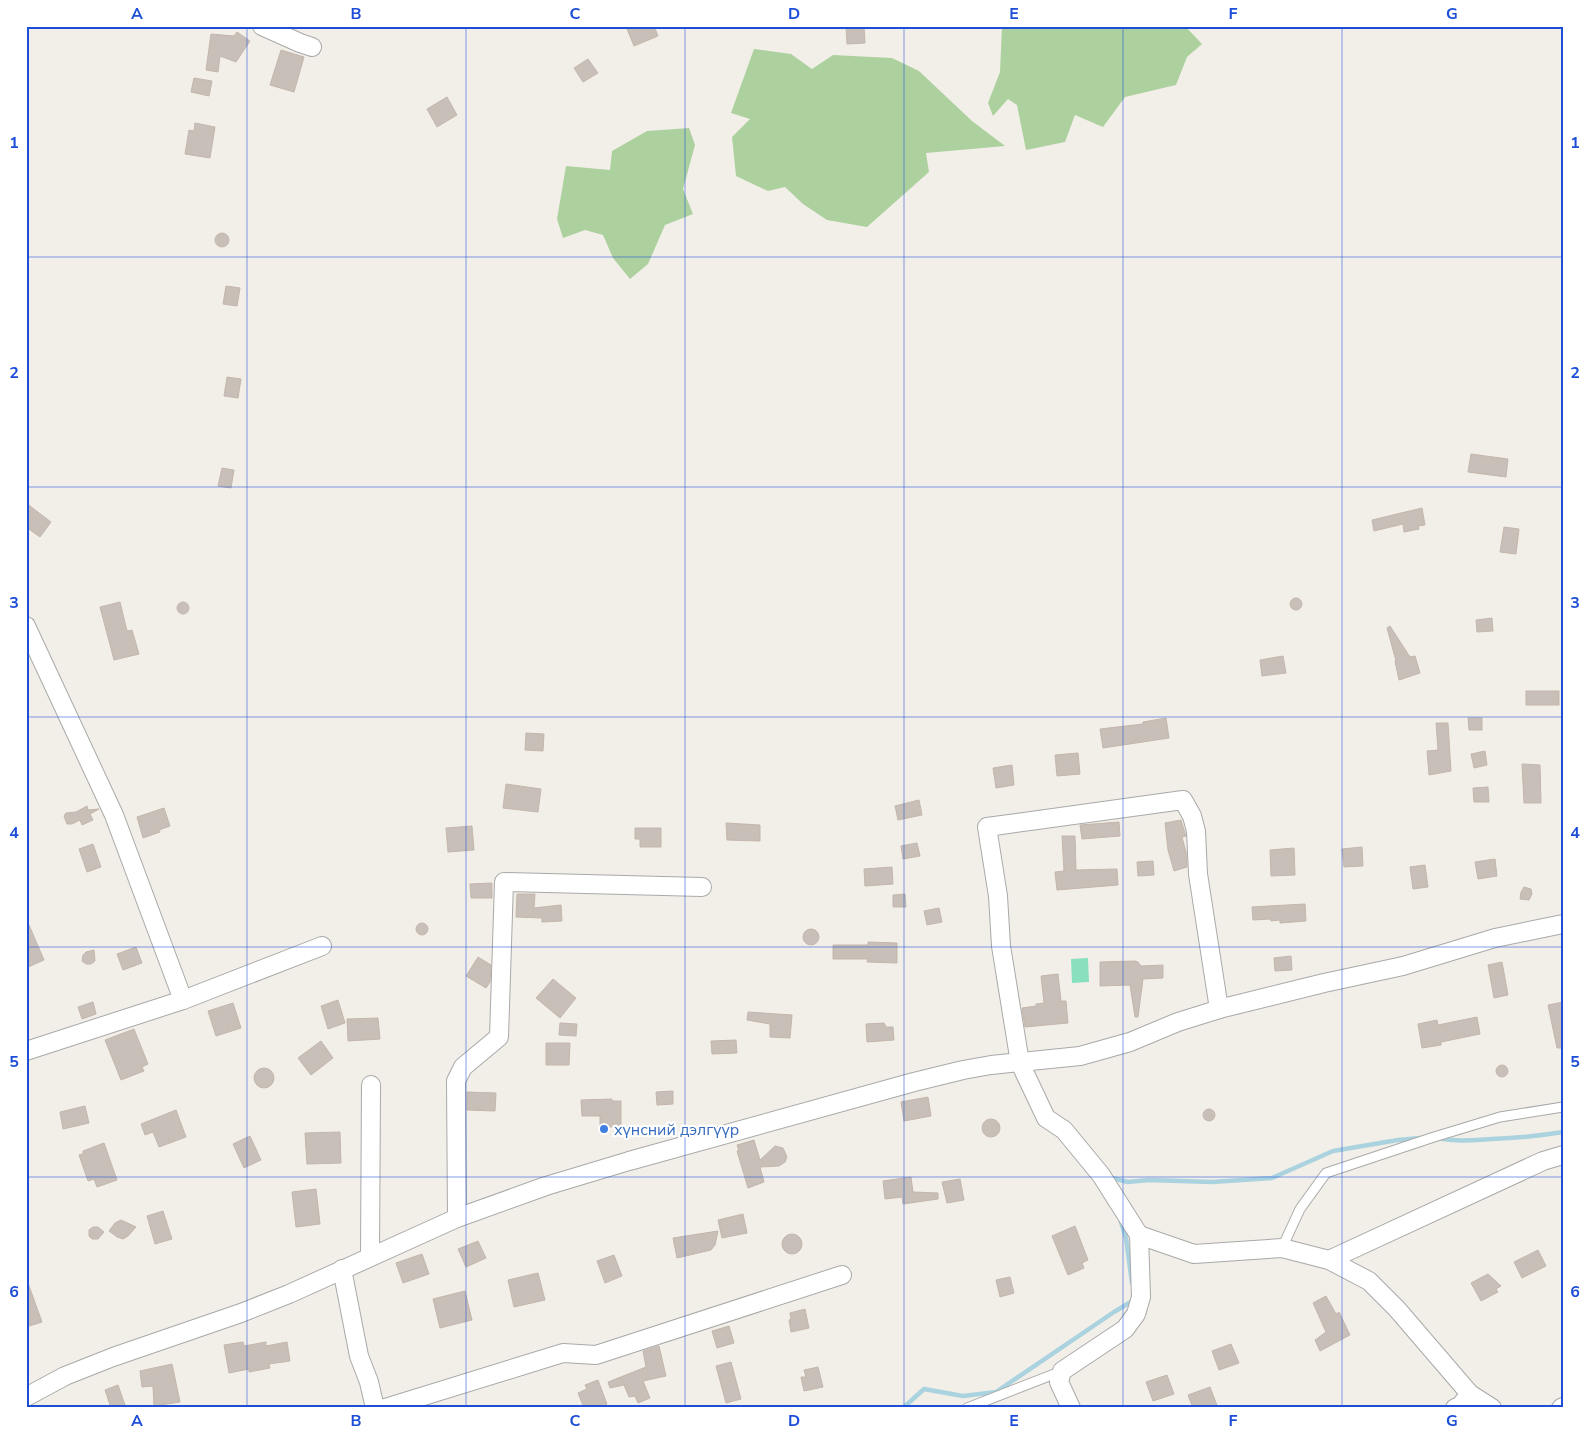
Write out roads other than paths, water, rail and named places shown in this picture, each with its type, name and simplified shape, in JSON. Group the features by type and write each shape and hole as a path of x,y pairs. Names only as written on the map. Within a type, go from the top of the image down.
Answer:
{"street":[{"path":"262,26 300,44 312,47"},
{"path":"26,626 114,815 183,1000"},
{"path":"1071,1408 1059,1382 1062,1371 1125,1329 1136,1314 1140,1297 1139,1235 1101,1175 1064,1130 1046,1118 1020,1063 1001,946 998,896 988,827 1183,800 1192,816 1196,831 1198,874 1219,1009"},
{"path":"457,1218 456,1081 463,1067 499,1037 504,882 702,887"},
{"path":"26,1397 65,1376 113,1357 241,1313 289,1294 457,1218 546,1186 829,1105 964,1070 991,1065 1080,1056 1130,1042 1178,1022 1219,1009 1403,966 1495,938 1563,924"},
{"path":"26,1051 183,1000 322,946"},
{"path":"370,1256 371,1085"},
{"path":"1329,1260 1543,1160 1563,1155"},
{"path":"1139,1235 1194,1254 1282,1248 1329,1260 1369,1281 1397,1309 1470,1394 1492,1408"},
{"path":"342,1269 359,1356 369,1382 375,1408"},
{"path":"385,1408 563,1353 596,1355 842,1275"},
{"path":"1455,1408 1460,1406 1470,1394"}],"lane":[{"path":"1282,1248 1300,1209 1326,1173 1434,1137 1500,1118 1563,1107"},
{"path":"967,1408 1062,1371"}],"waterway":[{"path":"1437,1138 1472,1140 1528,1137 1563,1132"},
{"path":"1108,1177 1128,1182 1149,1180 1212,1182 1272,1178 1333,1151 1420,1138"},
{"path":"1121,1222 1126,1238 1132,1283"},
{"path":"903,1408 924,1389 963,1396 996,1392 1134,1300"}],"place":[{"name":"хүнсний дэлгүүр","path":"604,1129"}]}
